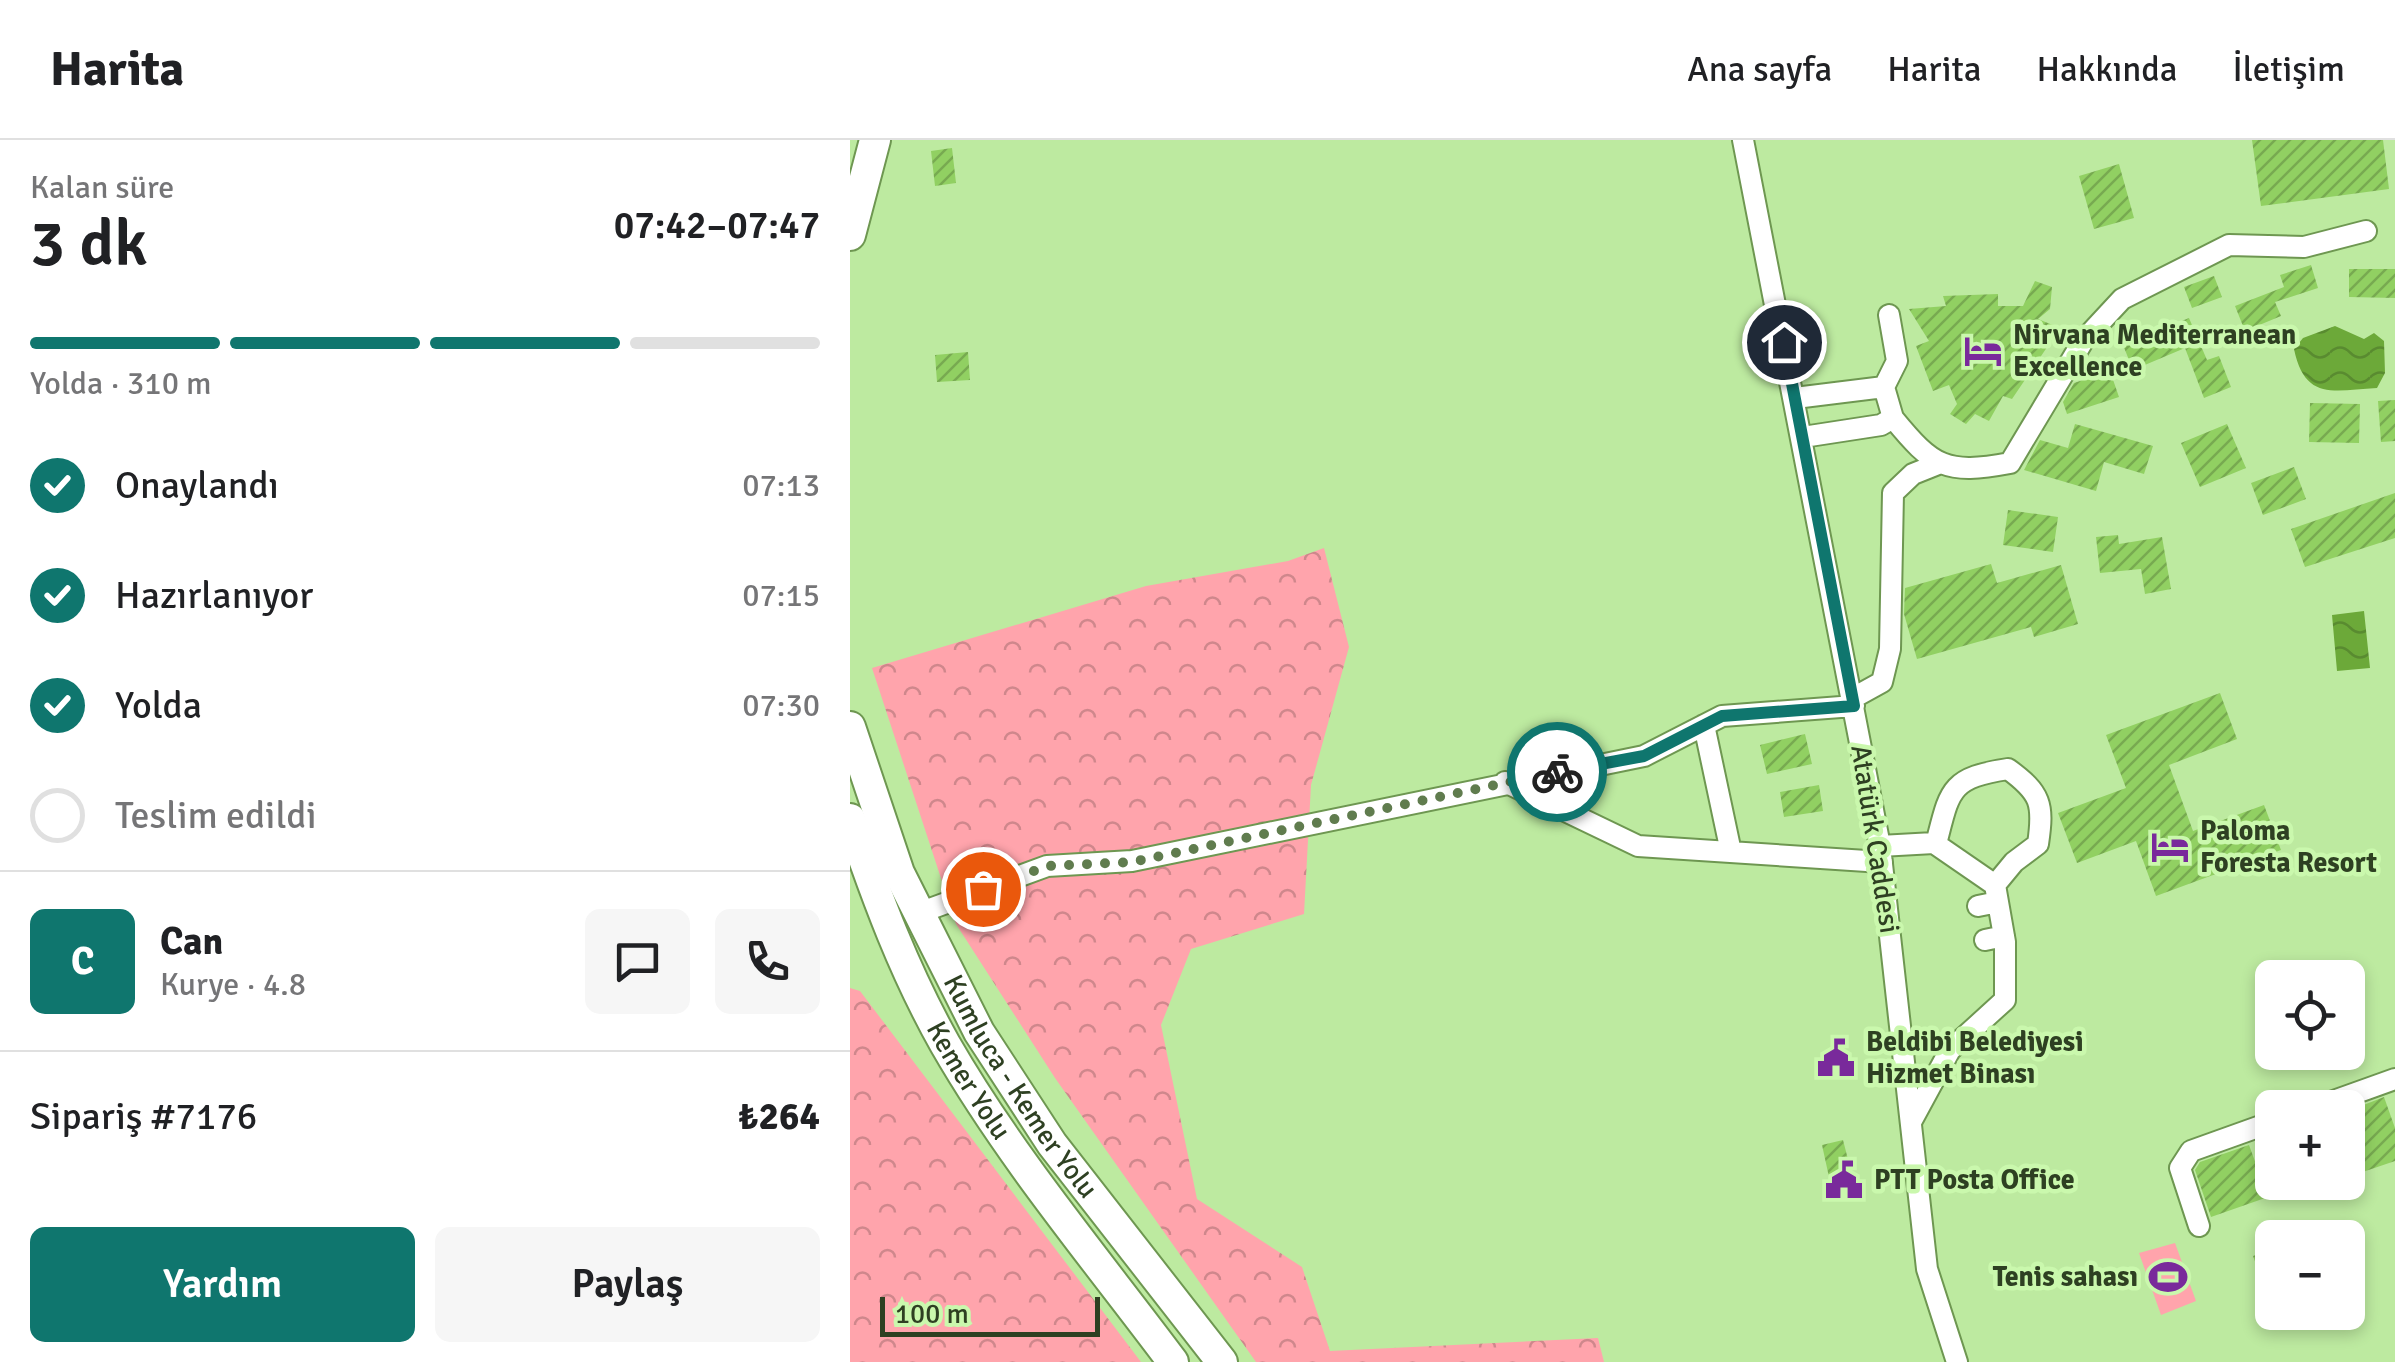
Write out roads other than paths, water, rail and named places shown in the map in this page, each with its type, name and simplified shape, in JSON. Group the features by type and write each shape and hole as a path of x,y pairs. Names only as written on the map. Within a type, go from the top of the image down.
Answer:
{"highway":[{"path":"850,235 875,140"},
{"name":"Kumluca - Kemer Yolu","path":"850,727 898,873 979,1032 1052,1144 1222,1362"},
{"name":"Kemer Yolu","path":"850,819 890,934 946,1045 1014,1150 1173,1362"}],"street":[{"name":"Atatürk Caddesi","path":"1743,140 1796,398 1881,854 1928,1270 1957,1362"},
{"path":"919,913 1048,866 1132,862 1644,756 1722,716 1853,702 1882,682 1890,649 1893,494 1913,474 1938,464 1980,469 2010,463 2083,341 2122,300 2230,246 2304,247 2366,231"},
{"path":"1888,315 1898,361 1884,387 1893,418 1917,448 1938,464"},
{"path":"1796,398 1884,387"},
{"path":"1803,437 1881,425 1893,418"},
{"path":"1704,725 1730,852"},
{"path":"1936,844 1948,798 1971,774 2008,769 2033,787 2042,814 2038,844 2014,862 1990,898"},
{"path":"1505,782 1638,846 1881,854 1936,844"},
{"path":"1910,1122 1950,1050 2005,1000 1990,898 1936,844"},
{"path":"2364,1090 2395,1079"},
{"path":"2200,1226 2180,1168 2191,1151 2255,1128"}],"water":[{"path":"2335,326 2364,339 2374,333 2384,341 2385,373 2377,388 2335,391 2314,385 2306,378 2294,349 2303,338"},
{"path":"2364,611 2370,668 2337,671 2332,615"}],"place":[{"name":"Nirvana Mediterranean Excellence","path":"1983,351"},
{"name":"Paloma Foresta Resort","path":"2170,847"},
{"name":"Beldibi Belediyesi Hizmet Binası","path":"1836,1058"},
{"name":"PTT Posta Office","path":"1844,1180"},
{"name":"Tenis sahası","path":"2168,1277"}]}
